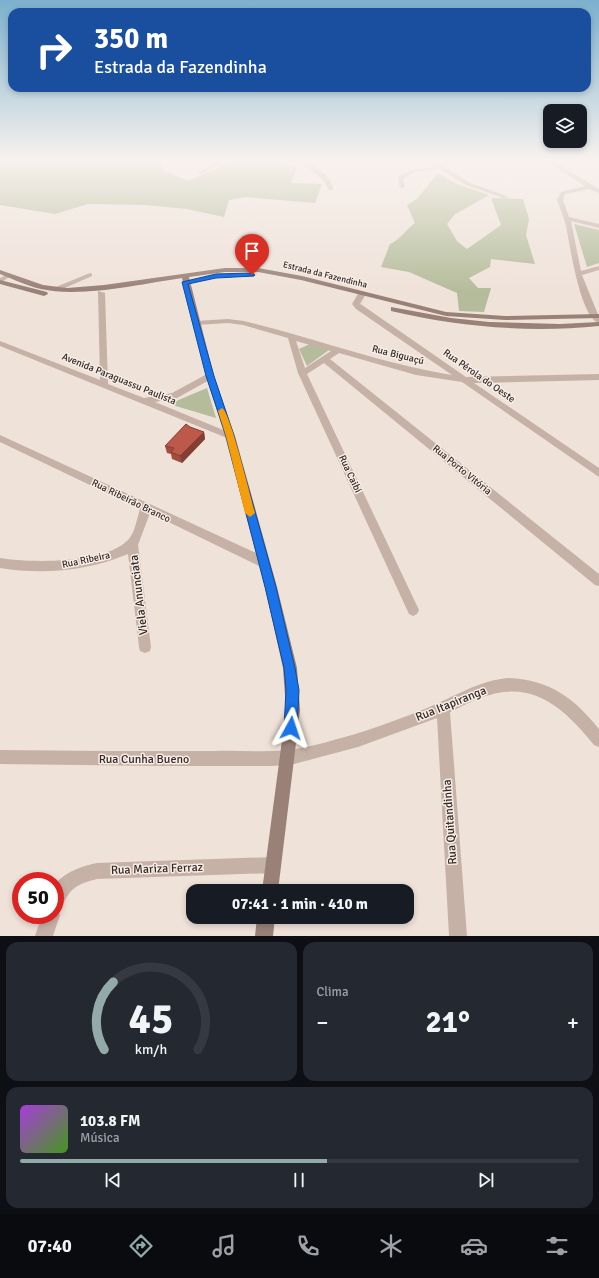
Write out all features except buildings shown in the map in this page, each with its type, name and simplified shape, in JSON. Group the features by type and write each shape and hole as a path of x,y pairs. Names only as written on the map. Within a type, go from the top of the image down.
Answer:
{"main road":[{"name":"Estrada da Fazendinha","path":"0,282 51,295 101,293 185,279 224,270 263,271 302,278 420,316 470,324 504,327 598,319"},
{"name":"Estrada da Fazendinha","path":"0,272 42,287 55,289 90,289 185,279"},
{"path":"185,279 210,376 230,436 290,668 293,710 271,884"},
{"path":"264,936 265,924"}],"street":[{"path":"561,204 566,218 578,274 598,319"},
{"path":"566,218 599,226"},
{"path":"578,274 599,268"},
{"path":"55,289 90,275"},
{"path":"0,282 8,276"},
{"path":"101,293 104,385"},
{"name":"Rua Pérola do Oeste","path":"360,297 356,304 359,308 599,473"},
{"name":"Rua Biguaçú","path":"196,323 228,321 244,323 384,364 416,372 464,380 599,377"},
{"name":"Rua Caibi","path":"291,336 302,373 413,610"},
{"name":"Avenida Paraguassu Paulista","path":"0,343 140,401 230,436"},
{"path":"302,373 339,350"},
{"name":"Rua Porto Vitória","path":"325,360 599,581"},
{"path":"140,401 158,400 174,396 210,376"},
{"name":"Rua Ribeirão Branco","path":"0,438 263,562"},
{"path":"132,544 146,508"},
{"name":"Rua Ribeira","path":"0,563 29,567 58,566 112,556 132,544"},
{"name":"Viela Anunciata","path":"132,544 145,647"},
{"name":"Rua Itapiranga","path":"287,757 304,755 347,744 443,708 478,691 507,685 526,686 546,691 563,701 585,723 599,740"},
{"name":"Rua Quitandinha","path":"443,708 458,936"},
{"name":"Rua Cunha Bueno","path":"0,757 159,759 287,757"},
{"name":"Rua Mariza Ferraz","path":"64,887 76,876 97,871 273,865"},
{"path":"44,936 48,924"}],"green space":[{"path":"0,204 228,204 224,217 187,209 145,205 88,204 55,214 0,205"},
{"path":"409,204 474,204 454,215 447,224 457,241 467,249 501,225 493,204 524,204 529,219 526,235 535,264 491,259 490,267 469,278 478,288 491,288 484,312 459,311 457,293 409,272 381,267 390,244 397,240 415,223 407,205"},
{"path":"574,224 599,230 599,263 587,267"},
{"path":"310,344 329,350 307,366 299,349"},
{"path":"207,388 216,418 169,404"}],"slow traffic":[{"path":"222,411 250,513"}],"route":[{"path":"252,275 235,274 185,282 210,376 230,436 271,587 290,668 293,710 291,728"}]}
